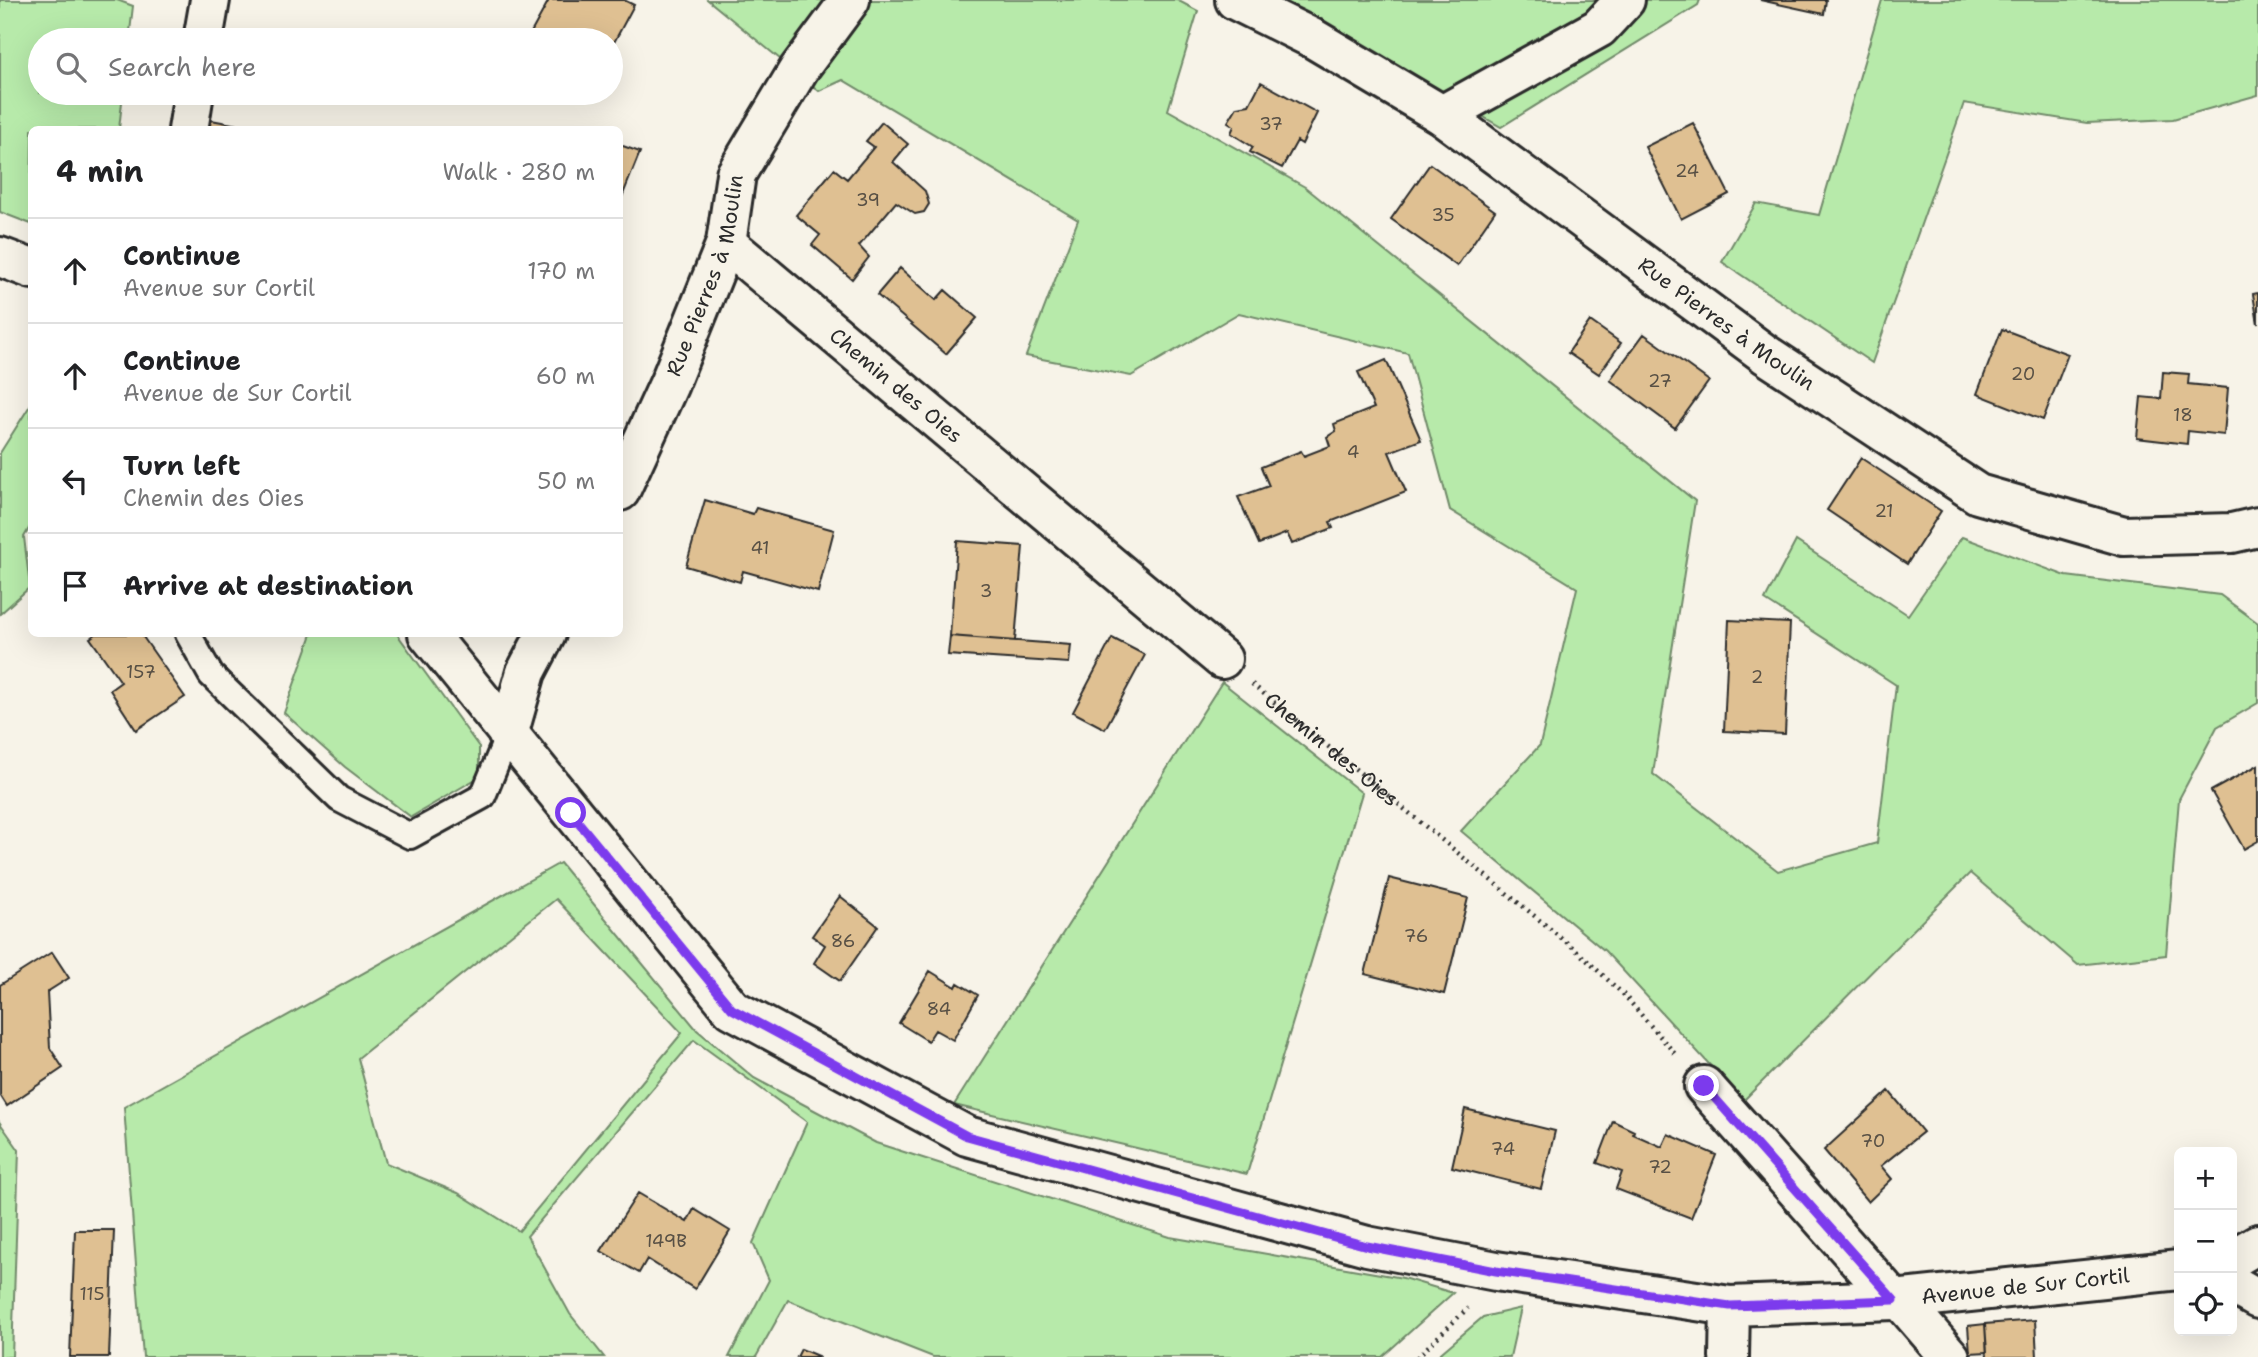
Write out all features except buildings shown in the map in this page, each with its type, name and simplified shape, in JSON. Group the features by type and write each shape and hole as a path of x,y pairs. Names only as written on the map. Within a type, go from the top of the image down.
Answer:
{"main road":[{"path":"205,28 210,0"},
{"name":"Rue Pierres à Moulin","path":"623,484 669,384 726,243 736,174 799,69 850,0"},
{"name":"Rue Pierres à Moulin","path":"1235,0 1314,39 1442,114 1765,354 1978,494 2124,536 2232,533 2258,527"},
{"path":"1442,114 1599,28 1625,0"},
{"path":"189,126 192,105"},
{"name":"Chemin des Oies","path":"726,243 1222,659"},
{"path":"0,257 28,268"},
{"name":"Avenue de Sur Cortil","path":"430,637 732,1009 967,1136 1367,1246 1496,1271 1730,1306 1897,1299 2174,1271"},
{"path":"508,735 526,672 544,637"},
{"path":"1704,1086 1950,1357"},
{"path":"2237,1256 2258,1244"},
{"path":"2237,1270 2258,1276"},
{"path":"2237,1287 2258,1299"},
{"path":"1729,1357 1730,1306"}],"lane":[{"path":"190,637 211,675 339,799 410,836 484,796 508,735"}],"path":[{"name":"Chemin des Oies","path":"1222,659 1576,950 1624,995 1704,1086"},
{"path":"1417,1357 1458,1321 1496,1271"}],"green space":[{"path":"0,0 117,0 133,6 130,28 28,28 28,105 122,105 119,126 28,126 28,223 0,212"},
{"path":"708,0 1177,0 1198,11 1168,110 1305,187 1695,501 1653,774 1778,871 1877,843 1896,685 1765,600 1796,541 1908,615 1962,537 2066,576 2220,595 2258,623 2258,703 2217,727 2179,799 2166,955 2078,965 1970,873 1743,1101 1605,951 1461,831 1540,745 1577,588 1450,510 1408,353 1239,313 1131,376 1026,356 1078,220 843,80 819,91"},
{"path":"1283,0 1700,0 1698,5 1501,127"},
{"path":"1882,0 2258,0 2258,95 2173,119 2087,123 1964,103 1872,363 1722,262 1756,203 1819,215"},
{"path":"28,409 28,530 24,537 28,589 0,614 0,453"},
{"path":"311,637 399,637 479,747 479,777 411,817 345,767 284,713"},
{"path":"1222,682 1362,793 1247,1174 954,1105"},
{"path":"560,863 697,1030 754,1078 876,1143 1170,1237 1403,1278 1453,1293 1382,1357 933,1357 788,1300 756,1357 729,1357 769,1280 753,1243 807,1122 694,1040 527,1236 570,1314 604,1357 143,1357 124,1107","holes":["556,899 682,1033 519,1231 458,1193 386,1163 358,1058"]},
{"path":"0,1123 19,1150 12,1357 0,1357"},
{"path":"1521,1308 1510,1357 1436,1357 1483,1317"}],"route":[{"path":"571,813 732,1009 967,1136 1367,1246 1496,1271 1730,1306 1894,1300 1704,1086"}]}
